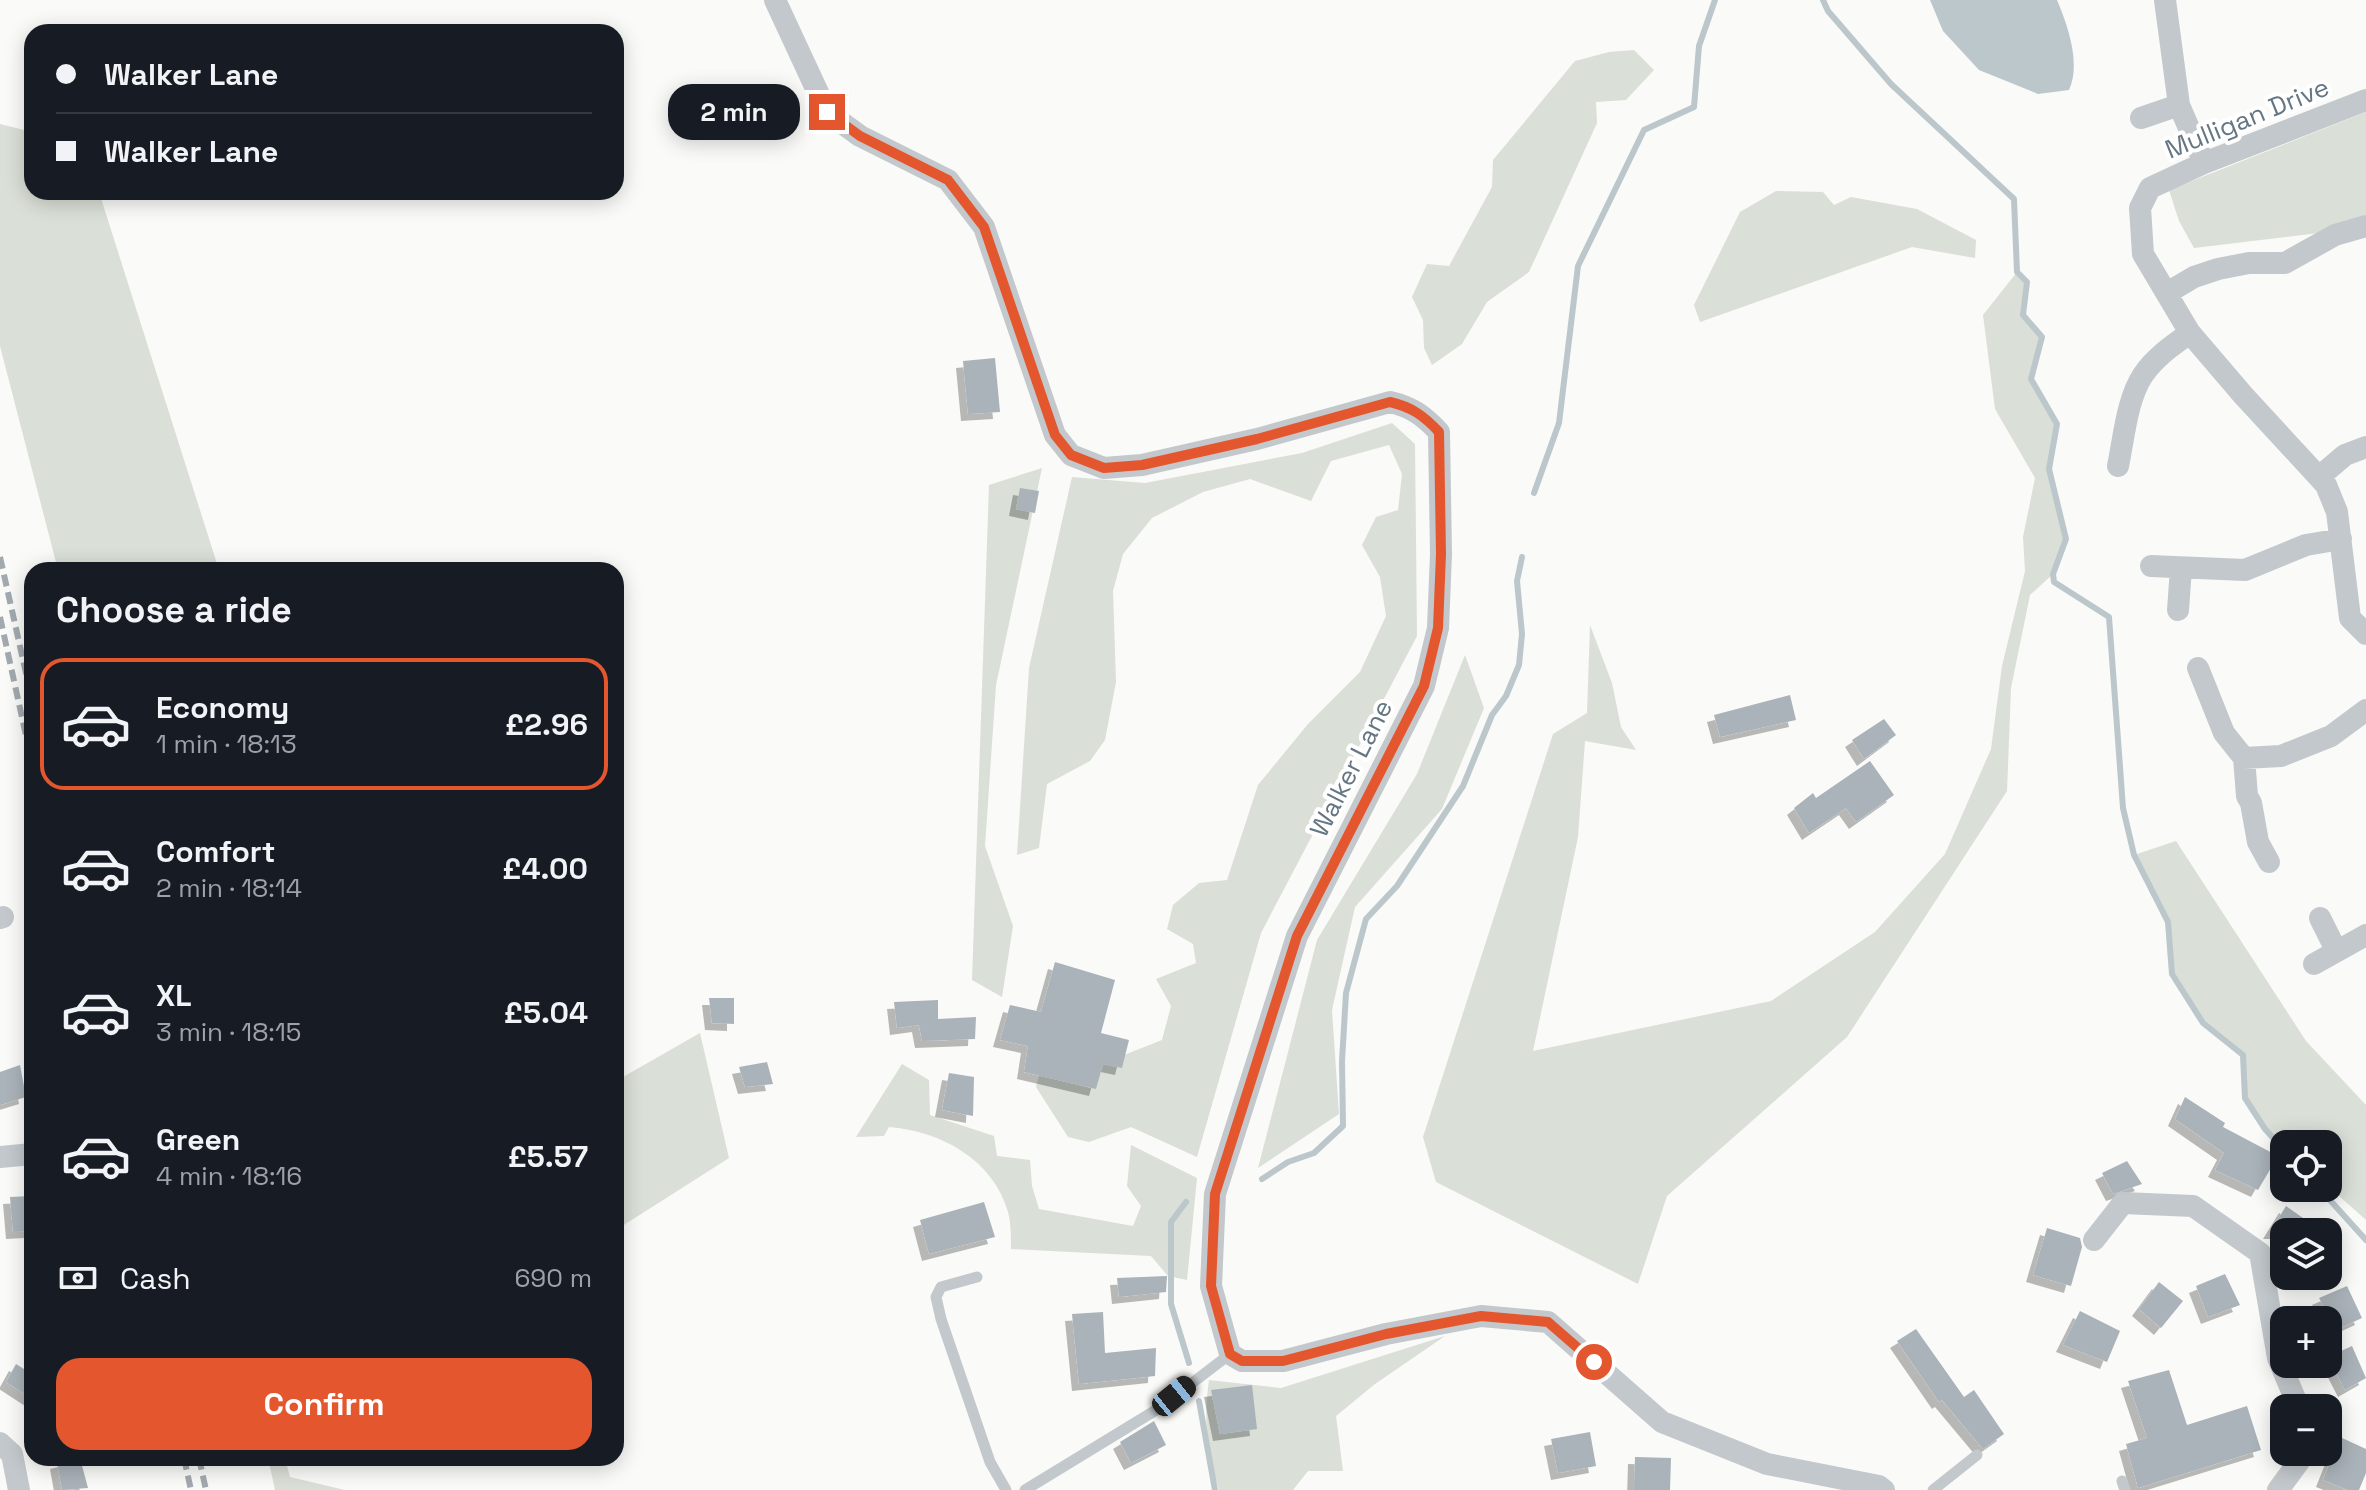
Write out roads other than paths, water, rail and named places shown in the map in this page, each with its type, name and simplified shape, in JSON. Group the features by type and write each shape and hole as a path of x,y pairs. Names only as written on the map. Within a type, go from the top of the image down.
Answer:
{"street":[{"name":"Walker Lane","path":"775,0 827,112 860,136 948,180 984,227 1055,435 1071,455 1104,468 1142,465 1257,439 1390,402 1408,406 1423,415 1439,432 1441,554 1438,628 1424,686 1297,936 1215,1194 1211,1286 1230,1354"},
{"path":"2165,0 2179,105 2204,163"},
{"name":"Mulligan Drive","path":"2167,293 2143,254 2140,208 2150,188 2204,163 2366,100"},
{"path":"2141,118 2179,105"},
{"path":"2366,226 2335,235 2285,263 2249,263 2218,269 2194,277 2167,293 2190,333 2326,485 2337,512 2350,618 2366,634"},
{"path":"2118,466 2129,412 2141,377 2158,357 2190,333"},
{"path":"2319,477 2345,455 2366,447"},
{"path":"2151,566 2245,570 2306,545 2341,539"},
{"path":"2178,610 2181,568"},
{"path":"2198,668 2224,733 2244,758 2247,796 2258,842 2269,862"},
{"path":"2244,758 2281,756 2331,736 2366,710"},
{"path":"2320,918 2336,950"},
{"path":"2314,964 2366,935"},
{"path":"0,1157 24,1155"},
{"path":"2094,1240 2123,1203 2193,1206 2260,1253 2278,1358 2293,1394"},
{"path":"1230,1354 1242,1361 1283,1361 1386,1334 1481,1316 1548,1322 1662,1422 1767,1464 1879,1486 1884,1490"},
{"path":"0,1443 12,1454 19,1490"},
{"path":"2278,1490 2296,1466"}],"lane":[{"path":"977,1277 941,1287 936,1297 990,1462 1006,1490"},
{"path":"1025,1490 1161,1407 1230,1354"},
{"path":"1933,1490 1977,1455"}],"waterway":[{"path":"1534,493 1559,423 1578,266 1644,130 1694,107 1699,46 1715,0"},
{"path":"1823,0 1828,11 1891,84 2014,199 2017,272 2027,282 2023,315 2042,337 2031,379 2057,424 2049,469 2066,539 2053,574 2054,582 2109,617 2123,808 2134,855 2168,922 2172,974 2203,1023 2243,1055 2245,1098 2270,1135"},
{"path":"1262,1179 1288,1162 1314,1153 1343,1126 1342,1061 1346,993 1366,919 1397,886 1463,786 1492,715 1506,696 1519,665 1522,634 1517,581 1522,557"},
{"path":"1186,1202 1171,1222 1171,1304 1189,1363"},
{"path":"2332,1202 2366,1240"},
{"path":"1199,1401 1215,1490"}],"railway":[{"path":"0,557 24,664"},
{"path":"0,617 24,726"},
{"path":"186,1466 191,1490"},
{"path":"201,1466 206,1490"}]}
